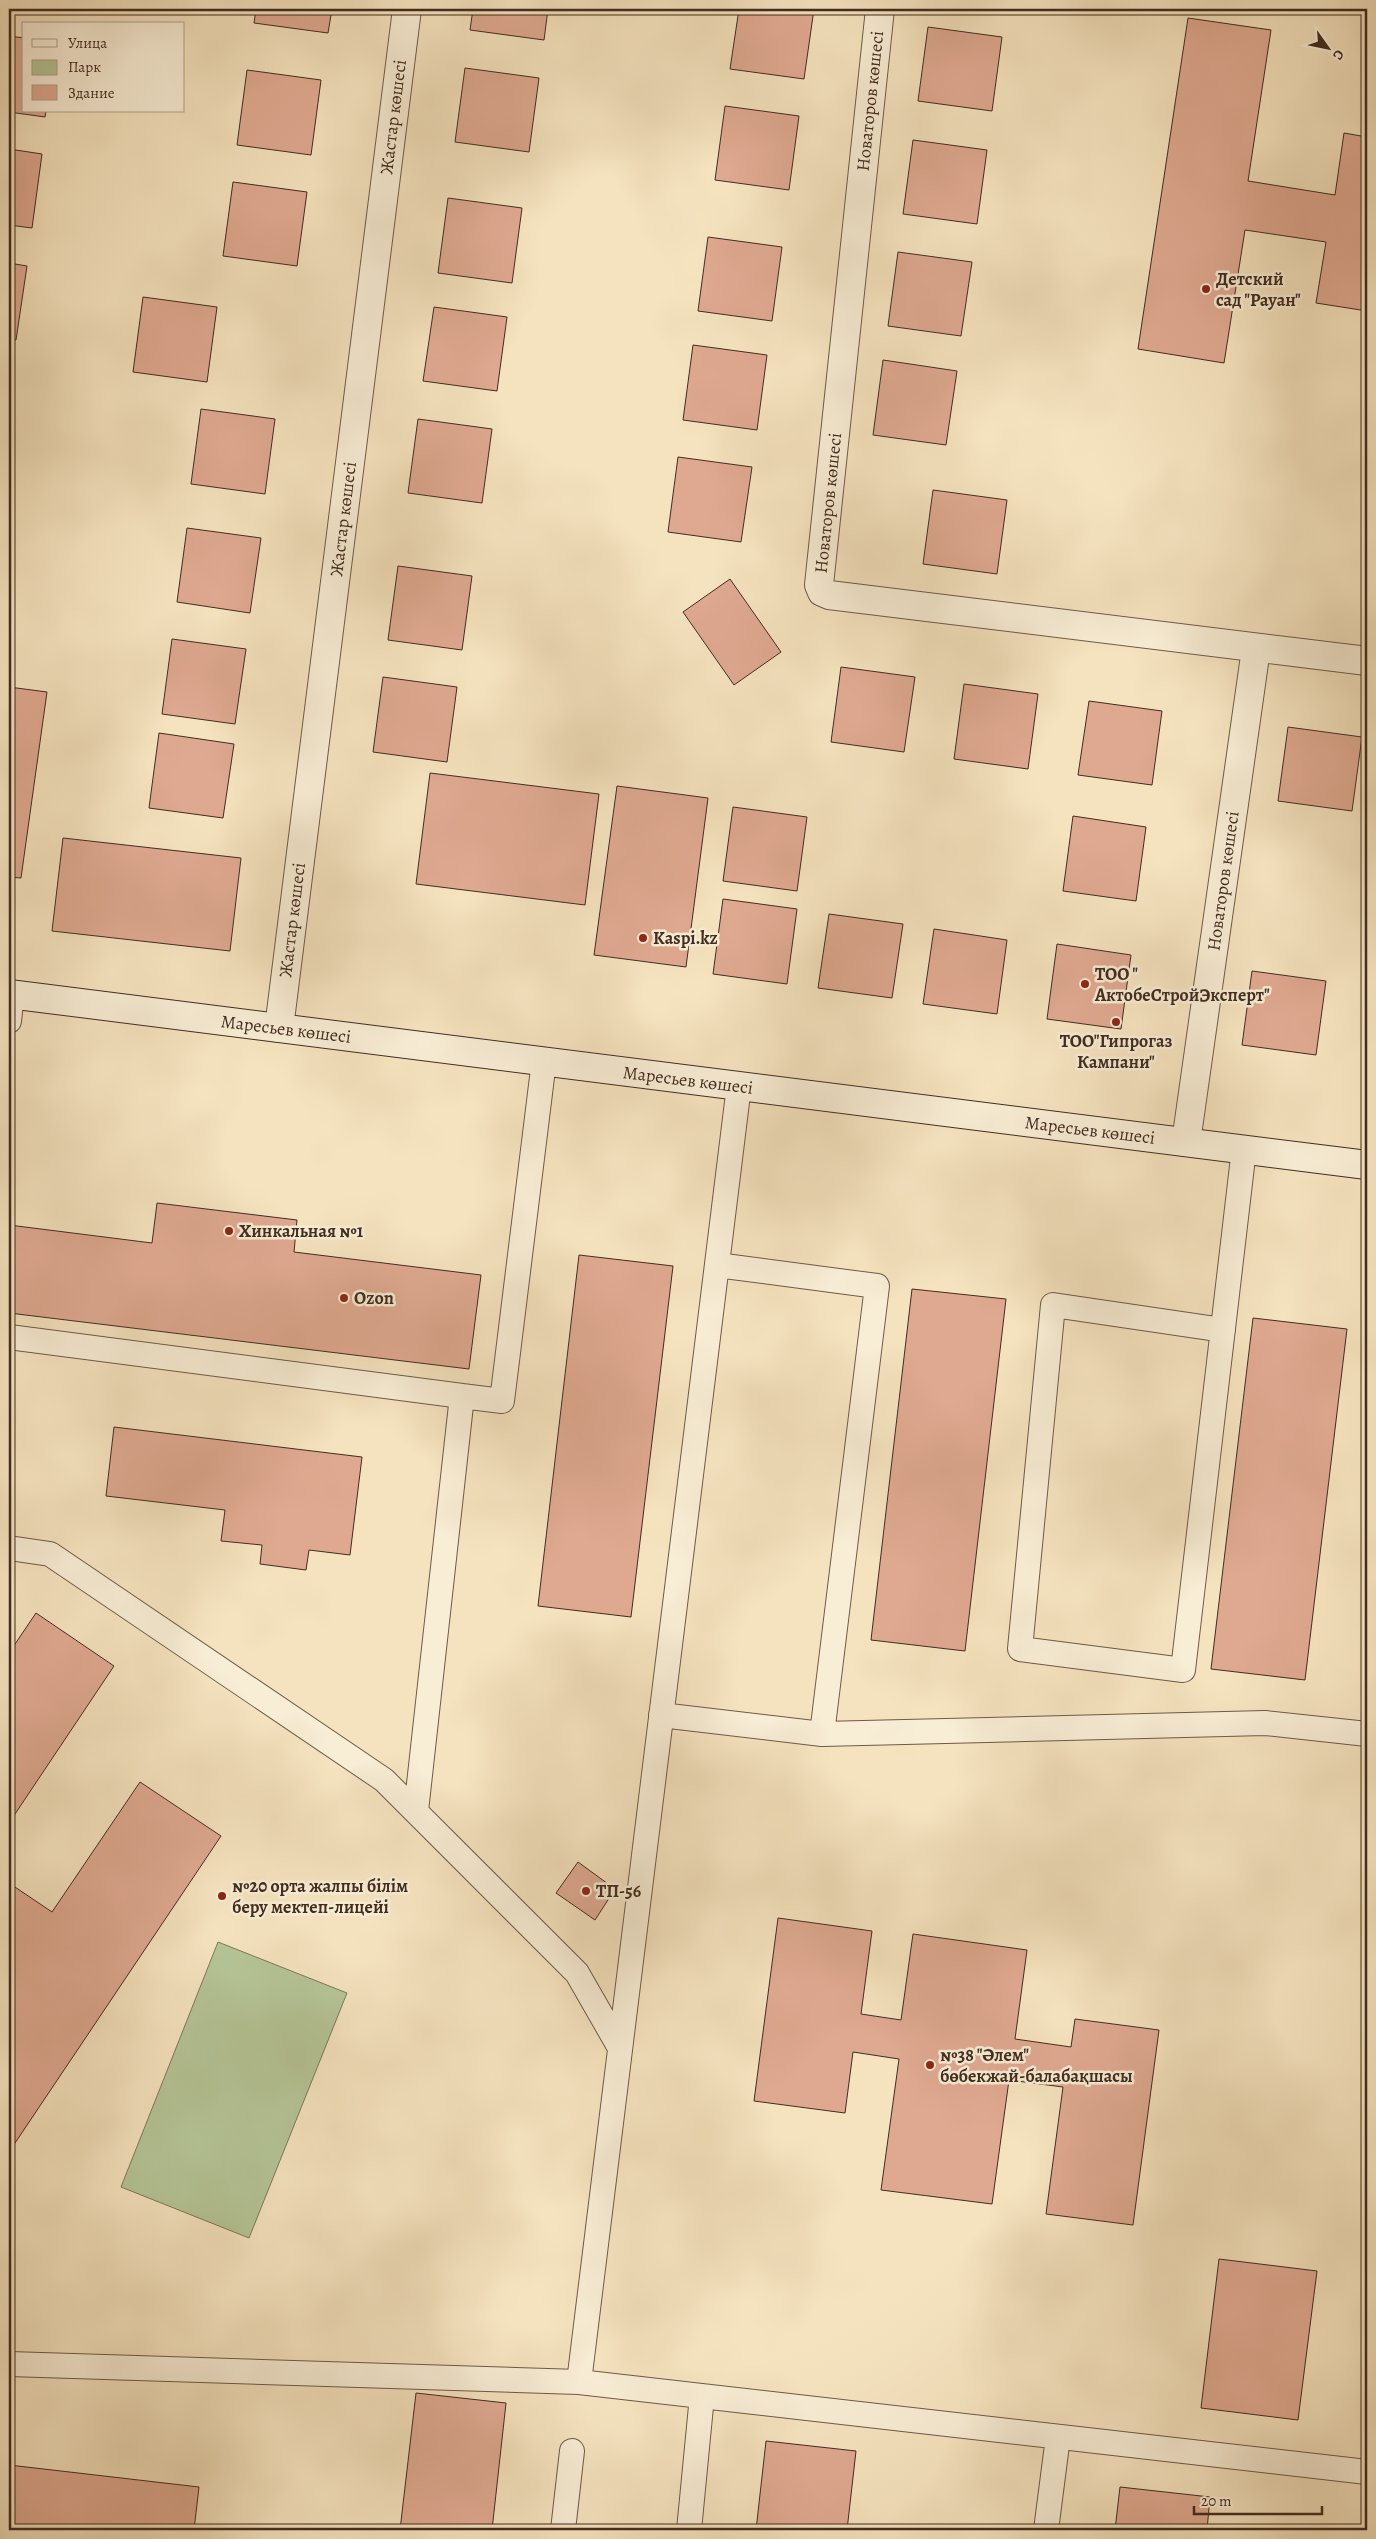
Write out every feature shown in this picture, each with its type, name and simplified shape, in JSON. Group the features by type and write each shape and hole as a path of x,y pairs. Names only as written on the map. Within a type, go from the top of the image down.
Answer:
{"street":[{"name":"Жастар көшесі","path":"278,1028 407,9"},
{"name":"Новаторов көшесі","path":"880,9 819,585 822,592 828,595 1256,649 1367,661"},
{"name":"Новаторов көшесі","path":"1186,1142 1256,649"},
{"name":"Маресьев көшесі","path":"10,1003 278,1028 1367,1165"}],"lane":[{"path":"9,1337 502,1401 544,1061"},
{"path":"579,2382 739,1086"},
{"path":"1223,1330 1053,1305 1020,1649 1183,1670 1223,1330 1244,1149"},
{"path":"717,1265 877,1286 822,1734"},
{"path":"416,1811 462,1396"},
{"path":"9,1548 50,1554 384,1780 577,1973 620,2048"},
{"path":"661,1715 822,1734 1265,1723 1367,1734"},
{"path":"9,2364 579,2382 1367,2472"},
{"path":"689,2530 702,2396"},
{"path":"1046,2530 1058,2437"},
{"path":"563,2530 572,2451"}],"green space":[{"path":"218,1942 347,1993 249,2238 121,2187"}],"building":[{"path":"256,9 332,9 328,33 254,23"},
{"path":"473,9 548,9 544,40 470,30"},
{"path":"739,9 814,9 804,79 730,69"},
{"path":"1188,18 1271,30 1248,181 1335,195 1344,133 1367,137 1367,311 1316,303 1326,242 1245,230 1224,363 1138,349"},
{"path":"928,27 1002,37 992,111 918,101"},
{"path":"9,36 22,38 22,112 46,112 45,117 9,112"},
{"path":"465,68 539,78 529,152 455,142"},
{"path":"247,70 321,80 311,155 237,145"},
{"path":"725,106 799,116 789,190 715,180"},
{"path":"913,140 987,150 977,224 903,214"},
{"path":"9,149 42,154 32,228 9,225"},
{"path":"233,182 307,192 297,266 223,256"},
{"path":"448,198 522,208 512,283 438,273"},
{"path":"708,237 782,247 772,321 698,311"},
{"path":"898,252 972,262 961,336 888,326"},
{"path":"9,263 27,266 16,340 9,339"},
{"path":"143,297 217,307 207,382 133,372"},
{"path":"434,307 507,317 497,391 423,381"},
{"path":"693,345 767,355 757,430 683,420"},
{"path":"883,360 957,371 946,445 873,435"},
{"path":"201,409 275,419 265,494 191,484"},
{"path":"418,419 492,429 482,503 408,493"},
{"path":"678,457 752,467 741,542 668,532"},
{"path":"933,490 1007,500 997,574 923,564"},
{"path":"187,528 261,538 250,613 177,602"},
{"path":"398,566 472,576 462,650 388,640"},
{"path":"730,579 781,652 734,685 683,612"},
{"path":"172,639 246,649 235,724 162,714"},
{"path":"841,667 915,677 904,752 831,742"},
{"path":"383,677 457,687 447,762 373,752"},
{"path":"964,684 1038,694 1028,769 954,759"},
{"path":"9,687 47,692 21,878 9,877"},
{"path":"1089,701 1162,711 1152,785 1078,775"},
{"path":"1288,727 1362,737 1352,811 1278,801"},
{"path":"159,733 234,744 223,818 149,808"},
{"path":"430,773 599,794 585,905 416,884"},
{"path":"617,786 708,798 686,967 594,955"},
{"path":"733,807 807,817 797,891 723,881"},
{"path":"1073,816 1146,827 1136,901 1063,891"},
{"path":"63,838 241,858 230,951 52,931"},
{"path":"723,899 797,909 787,984 713,974"},
{"path":"829,914 903,924 892,998 818,988"},
{"path":"934,929 1007,940 997,1014 923,1004"},
{"path":"1057,944 1131,955 1121,1029 1047,1019"},
{"path":"1252,971 1326,981 1316,1055 1242,1045"},
{"path":"157,1203 297,1220 294,1252 481,1275 469,1369 9,1313 9,1225 152,1243"},
{"path":"579,1255 673,1266 631,1617 538,1606"},
{"path":"912,1289 1006,1299 965,1651 871,1640"},
{"path":"1253,1318 1347,1329 1305,1680 1211,1669"},
{"path":"114,1427 362,1457 350,1555 309,1550 306,1570 260,1564 262,1545 221,1541 225,1510 106,1496"},
{"path":"36,1613 114,1666 9,1823 9,1653"},
{"path":"140,1782 221,1836 9,2152 9,1977 11,1974 9,1973 9,1883 52,1912"},
{"name":"ТП-56","path":"578,1862 615,1889 595,1920 556,1893"},
{"path":"778,1918 872,1931 861,2014 901,2020 913,1934 1027,1950 1015,2039 1071,2047 1075,2019 1159,2030 1133,2225 1046,2214 1063,2087 1009,2080 992,2204 881,2190 899,2059 853,2052 845,2113 754,2101"},
{"path":"1219,2259 1317,2271 1298,2420 1201,2408"},
{"path":"1367,2392 1367,2433 1362,2432"},
{"path":"416,2393 506,2403 492,2530 400,2530"},
{"path":"766,2441 856,2451 847,2530 756,2530"},
{"path":"9,2465 199,2487 194,2530 9,2530"},
{"path":"1120,2487 1210,2497 1207,2530 1115,2530"}],"place":[{"name":"Детский сад \"Рауан\"","path":"1206,289"},
{"name":"Kaspi.kz","path":"643,938"},
{"name":"ТОО \" АктобеСтройЭксперт\"","path":"1085,984"},
{"name":"ТОО\"Гипрогаз Кампани\"","path":"1116,1022"},
{"name":"Хинкальная №1","path":"229,1231"},
{"name":"Ozon","path":"344,1298"},
{"name":"ТП-56","path":"586,1891"},
{"name":"№20 орта жалпы білім беру мектеп-лицейі","path":"222,1896"},
{"name":"№38 \"Әлем\" бөбекжай-балабақшасы","path":"930,2065"}]}
